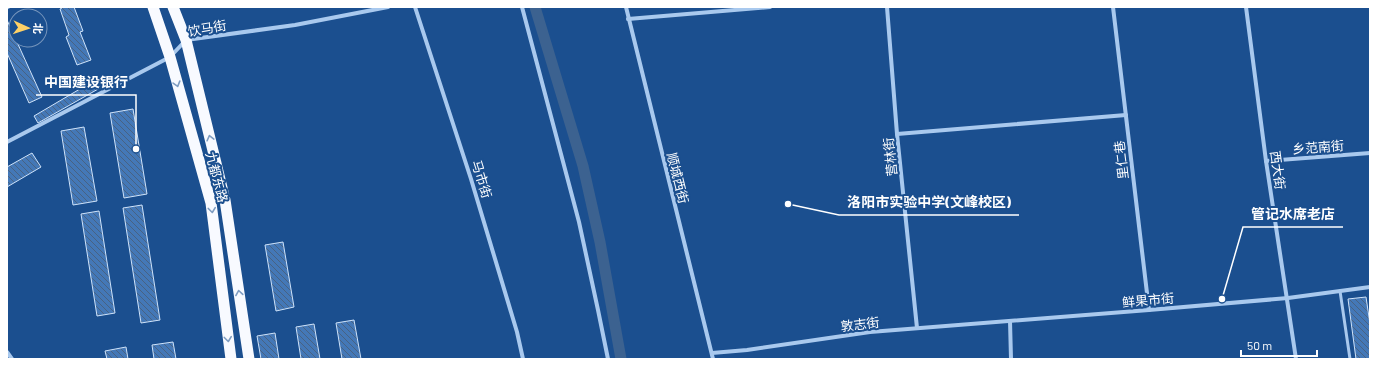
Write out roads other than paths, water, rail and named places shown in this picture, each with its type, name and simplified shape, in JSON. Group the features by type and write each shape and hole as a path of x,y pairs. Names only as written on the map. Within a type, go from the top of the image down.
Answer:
{"highway":[{"name":"九都东路","path":"154,7 170,57 211,203 231,359"},
{"name":"九都东路","path":"173,7 186,40 225,200 249,359"}],"street":[{"name":"饮马街","path":"7,142 170,57 186,40 295,25 388,7"},
{"name":"马市街","path":"415,7 471,179 517,332 523,359"},
{"path":"522,7 579,222 608,359"},
{"name":"顺城西街","path":"626,7 714,359"},
{"path":"628,19 714,9 770,7"},
{"name":"营林街","path":"887,7 897,134 917,328"},
{"name":"里仁巷","path":"1113,7 1149,310"},
{"name":"西大街","path":"1246,7 1266,161 1288,298 1296,359"},
{"path":"897,134 1126,115"},
{"name":"乡范南街","path":"1266,161 1370,154"},
{"name":"鲜果市街","path":"1010,321 1288,298 1370,287"},
{"path":"1010,321 1011,359"},
{"name":"敦志街","path":"712,354 870,332 1010,321"},
{"path":"7,352 12,359"}],"lane":[{"path":"1340,291 1350,359"}],"waterway":[{"path":"535,7 583,166 600,242 621,359"}],"place":[{"name":"中国建设银行","path":"136,149"},
{"name":"洛阳市实验中学(文峰校区)","path":"788,204"},
{"name":"管记水席老店","path":"1222,299"}]}
